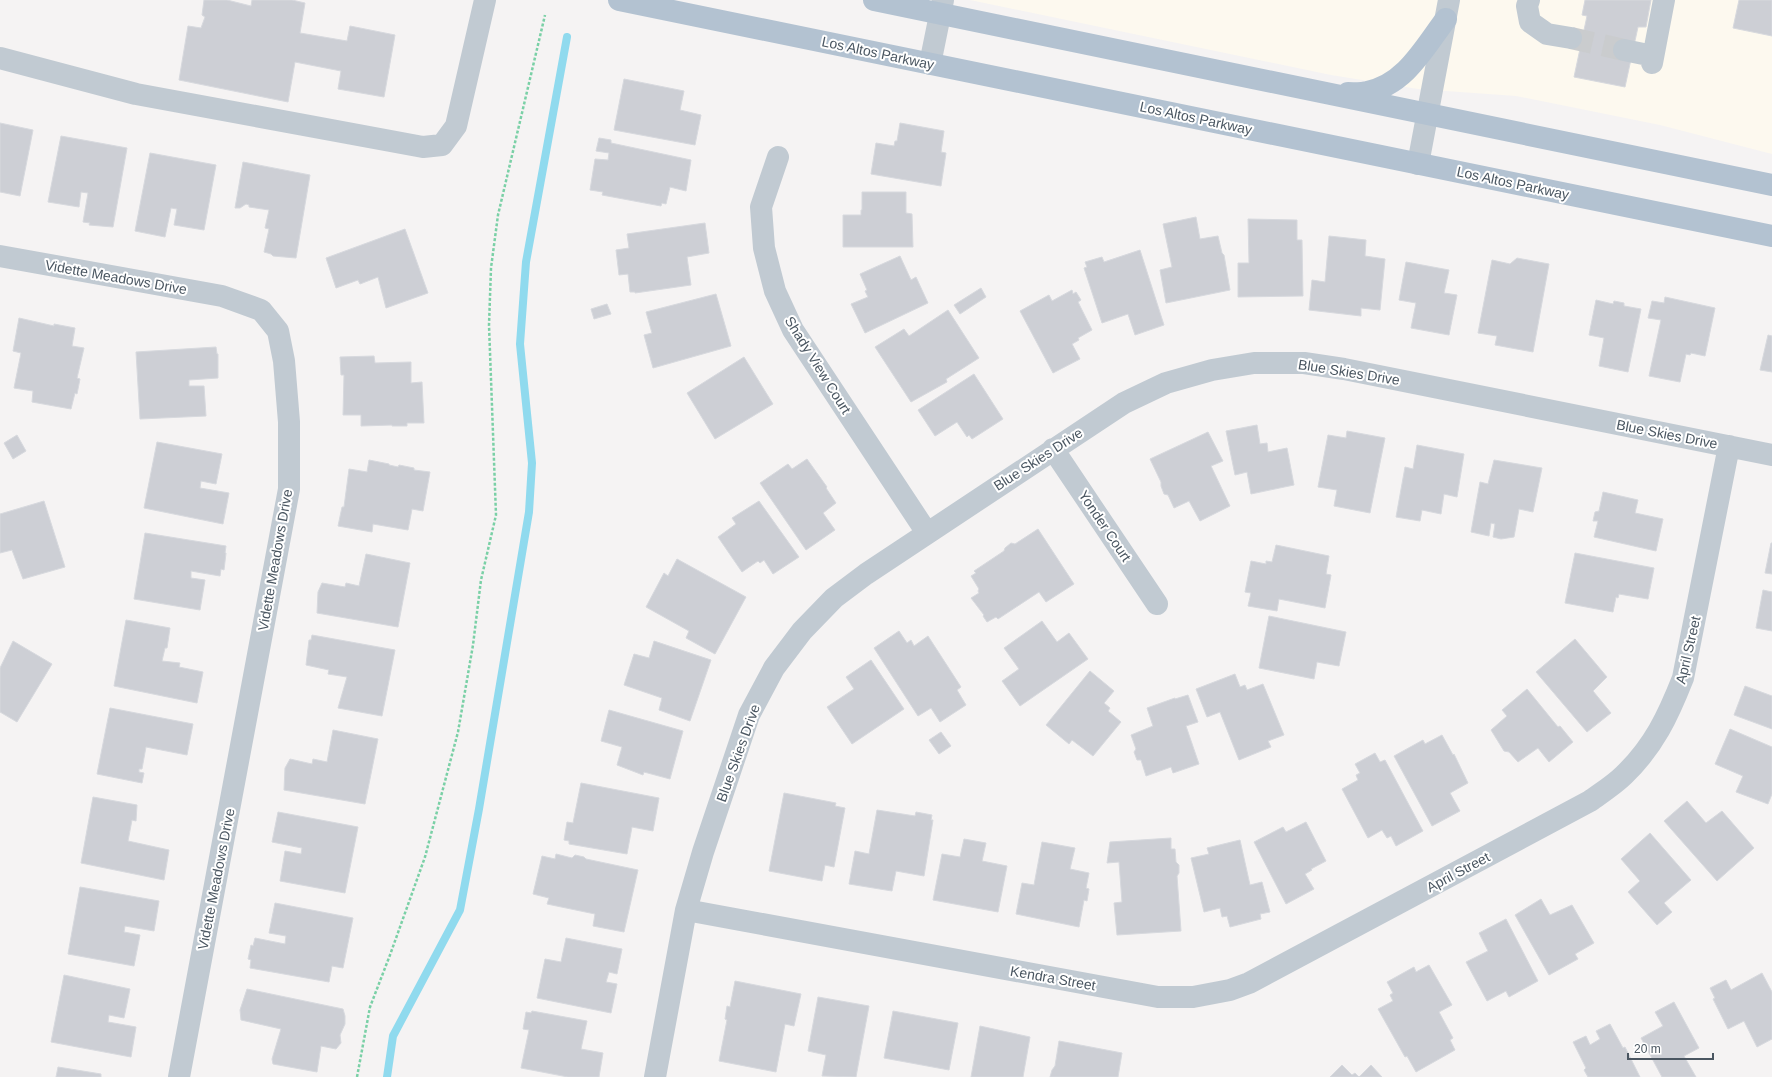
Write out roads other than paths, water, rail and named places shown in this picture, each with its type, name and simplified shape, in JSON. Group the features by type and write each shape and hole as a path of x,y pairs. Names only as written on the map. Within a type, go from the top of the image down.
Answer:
{"main road":[{"name":"Los Altos Parkway","path":"619,0 1772,236"},
{"path":"874,0 941,7 1332,94 1772,186"},
{"path":"1332,94 1367,92 1389,84 1407,70 1448,10"}],"street":[{"path":"0,58 136,94 423,147 442,145 456,126 485,0"},
{"path":"1529,0 1528,6 1530,22 1547,34 1571,38"},
{"path":"1624,50 1652,60 1664,0"},
{"path":"930,64 941,7"},
{"path":"1418,164 1448,10"},
{"name":"Shady View Court","path":"778,157 761,208 764,248 775,291 793,330 927,533"},
{"name":"Vidette Meadows Drive","path":"0,256 222,296 261,310 278,331 284,361 288,414 289,489 179,1077"},
{"name":"Blue Skies Drive","path":"655,1077 686,910 703,852 749,715 774,668 802,631 834,598 866,574 1124,403 1166,383 1212,370 1254,363 1304,363 1344,369 1772,455"},
{"name":"April Street","path":"1402,902 1590,801 1624,775 1650,746 1670,714 1684,678 1729,446"},
{"name":"Yonder Court","path":"1053,449 1157,604"},
{"name":"Kendra Street","path":"686,910 1158,997 1186,997 1230,990 1249,983 1402,902"}],"waterway":[{"path":"387,1077 393,1036 460,910 479,809 529,512 532,463 520,344 526,262 567,37"}],"tunnel":[{"path":"1571,38 1624,50"}]}
